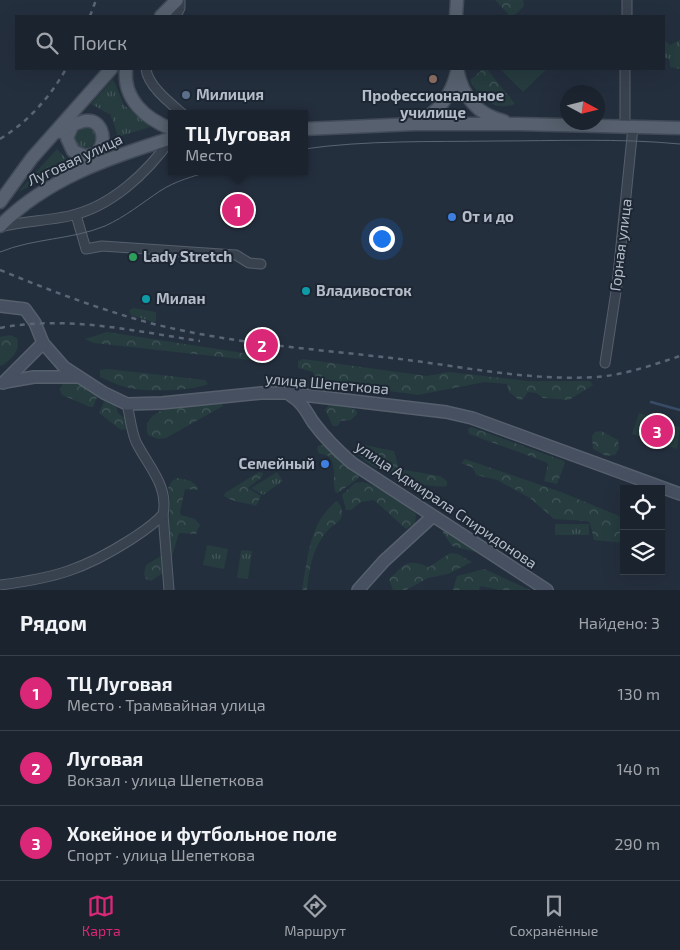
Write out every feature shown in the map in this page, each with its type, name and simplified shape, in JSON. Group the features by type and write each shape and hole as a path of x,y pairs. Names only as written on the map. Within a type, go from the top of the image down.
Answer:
{"main road":[{"path":"162,15 179,0"},
{"path":"456,0 456,15"},
{"path":"0,202 26,166 110,70"},
{"path":"126,70 126,88 136,106 168,132"},
{"path":"457,70 468,100 481,112 498,120 518,124"},
{"path":"415,124 430,117 443,104 453,86 457,70"},
{"path":"80,104 73,125 68,133 70,147 81,156 124,154"},
{"path":"52,135 80,121 88,120 100,129 103,141 100,148 80,173"},
{"path":"308,129 415,124 518,124 680,128"},
{"name":"Луговая улица","path":"0,226 20,206 33,197 80,173 168,136"},
{"path":"0,306 25,309 35,323 43,342 64,367 78,377 127,404"},
{"path":"2,384 43,342"},
{"path":"2,384 34,377 78,377"},
{"name":"улица Шепеткова","path":"127,404 162,403 261,393 318,396 464,416 680,494"},
{"name":"улица Адмирала Спиридонова","path":"289,394 303,405 334,446 352,463 547,590"},
{"path":"312,419 309,405 312,399 318,396"},
{"path":"358,590 384,561 433,516"}],"street":[{"path":"176,15 180,8 179,0"},
{"path":"626,15 627,0"},
{"path":"146,70 147,76 155,87 179,110"},
{"name":"Горная улица","path":"605,362 617,286 629,127 625,70"},
{"path":"0,226 76,215 99,204 135,181 160,154 168,140"},
{"path":"76,215 86,249 102,246 236,255 249,262 261,264"},
{"path":"127,404 136,441 159,479 164,500 163,514 169,590"},
{"path":"0,585 47,578 77,569 149,528 163,514"}],"green space":[{"path":"495,0 523,0 524,6 516,14 509,15"},
{"path":"680,40 680,69 670,67 669,59 665,57 665,41 670,45"},
{"path":"482,70 488,70 515,104 501,106 488,101 482,97 470,80"},
{"path":"501,70 546,70 523,92"},
{"path":"113,79 124,105 150,127 118,137 111,115 91,104"},
{"path":"84,127 92,130 95,138 92,146 84,149 76,146 73,138 76,130"},
{"path":"57,149 71,164 18,192"},
{"path":"133,308 156,312 156,321 153,322 131,315 129,311"},
{"path":"107,332 276,358 258,361 94,343 85,339"},
{"path":"10,335 17,338 18,347 14,355 0,366 0,337"},
{"path":"303,359 427,376 449,372 527,381 590,381 593,385 569,400 543,398 536,393 528,392 523,399 519,400 509,392 507,384 485,382 418,395 322,382 316,379 313,372 298,368 298,361"},
{"path":"108,369 205,380 208,384 181,389 129,388 100,377 100,370"},
{"path":"72,381 98,395 93,407 62,395 60,390 63,382"},
{"path":"105,399 116,404 118,413 126,419 127,429 121,430 99,413"},
{"path":"221,402 223,406 166,438 158,439 148,435 147,424 152,416 161,411 186,405"},
{"path":"329,405 351,408 357,411 357,414 351,420 340,421 338,426 333,426 325,410"},
{"path":"639,413 680,427 677,449 632,434"},
{"path":"471,427 564,461 565,463 557,484 544,481 548,465 546,462 469,434 468,429"},
{"path":"601,431 618,440 619,448 615,455 606,456 593,449 592,436 595,432"},
{"path":"359,444 394,451 399,469 440,476 447,481 447,486 425,485 412,482 383,471 361,457 356,450"},
{"path":"320,445 326,446 359,475 358,479 336,493 332,461 328,456 318,453 317,447"},
{"path":"465,459 561,492 620,516 620,543 594,540 590,523 587,521 554,519 530,498 497,480 476,475 473,468 461,463"},
{"path":"259,472 263,473 262,477 248,488 261,496 256,506 224,496 225,493"},
{"path":"277,472 283,481 263,495 251,488"},
{"path":"178,478 191,481 198,487 197,490 185,489 180,512 181,515 195,519 200,525 196,534 179,533 172,556 168,554 170,499 168,488 172,481"},
{"path":"362,482 383,491 406,506 416,515 415,523 406,529 374,500 361,502 351,510 346,510 342,495 355,483"},
{"path":"337,501 341,507 342,516 328,530 319,543 311,566 307,590 302,590 308,553 315,530 321,519"},
{"path":"555,524 589,524 589,535 555,535"},
{"path":"443,529 479,553 452,546 443,533"},
{"path":"207,545 228,549 224,569 203,565"},
{"path":"241,550 252,551 248,579 237,578"},
{"path":"450,553 458,554 472,562 448,574 428,578 406,590 393,590 389,579 403,566 415,563 429,567"},
{"path":"161,556 163,573 151,581 146,579 144,574 146,565"},
{"path":"484,569 530,590 499,590 481,586 478,590 453,590 457,576"}],"waterway":[{"path":"651,402 680,410"}],"tram line":[{"path":"308,148 351,144 423,142 610,140 680,144"},
{"path":"0,252 13,247 79,234 105,226 166,187 198,175"}],"railway":[{"path":"90,15 96,0"},
{"path":"0,139 20,125 38,108 65,70"},
{"path":"0,270 74,299 150,323 212,336 274,345 522,375 571,378 617,374 680,356"},
{"path":"0,328 25,324 75,324 125,329 200,341"}],"place":[{"name":"Профессиональное училище","path":"433,79"},
{"name":"Милиция","path":"186,95"},
{"name":"ТЦ Луговая","path":"238,210"},
{"name":"От и до","path":"452,217"},
{"name":"Lady Stretch","path":"133,257"},
{"name":"Владивосток","path":"306,291"},
{"name":"Милан","path":"146,299"},
{"name":"Луговая","path":"262,345"},
{"name":"Хокейное и футбольное поле","path":"657,431"},
{"name":"Семейный","path":"325,464"}]}
